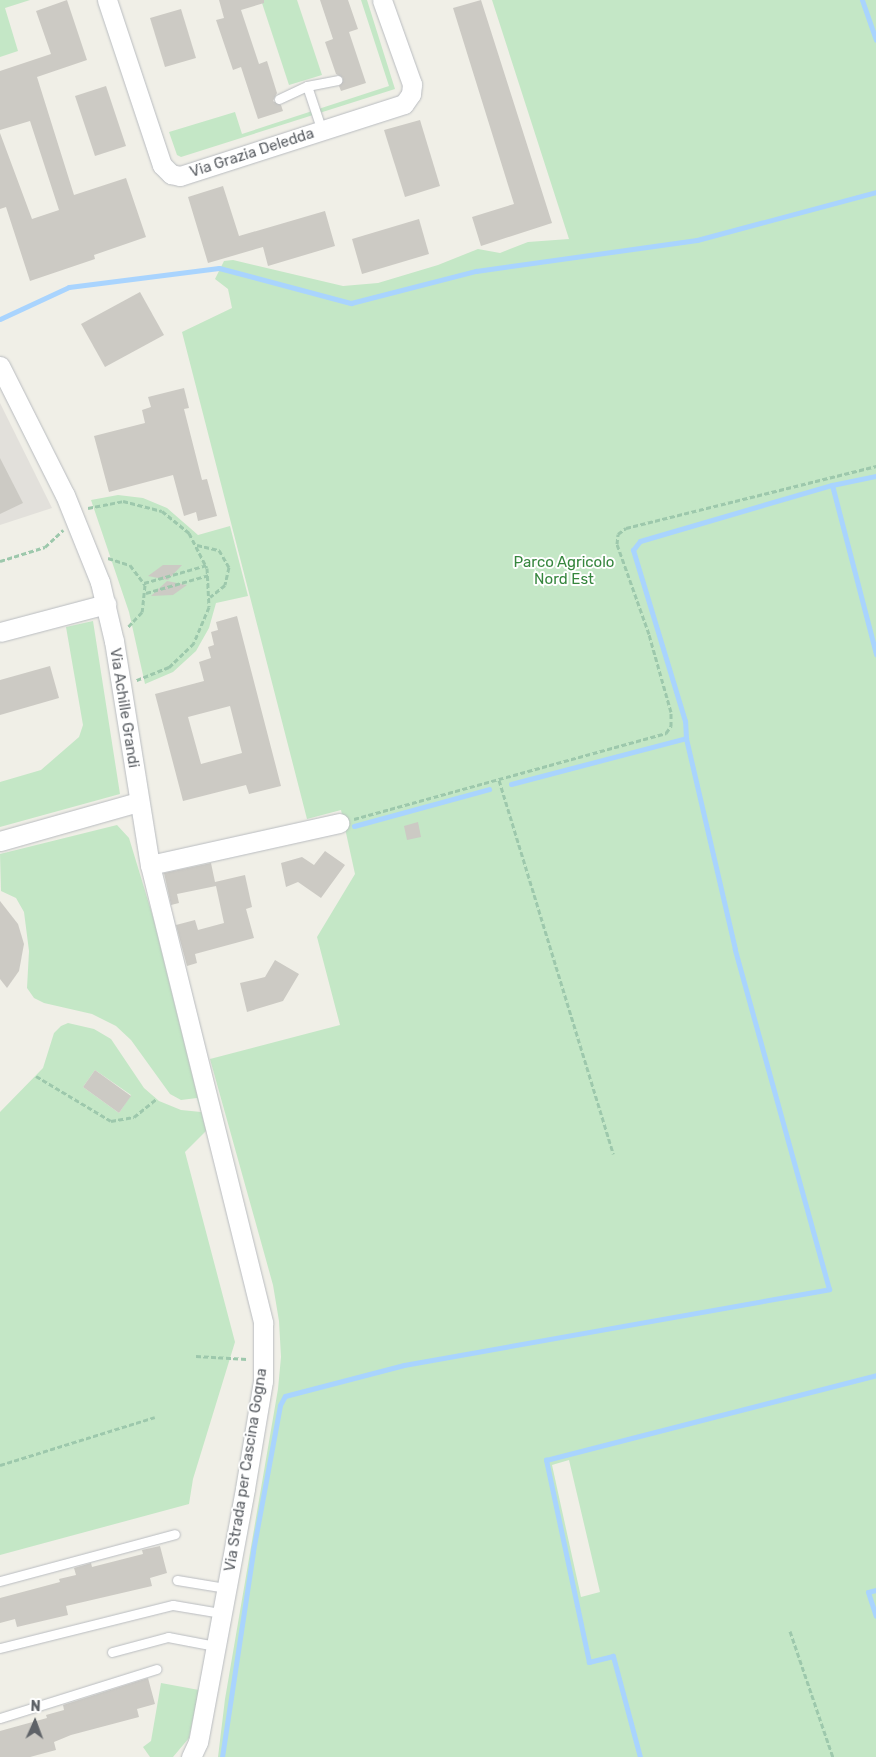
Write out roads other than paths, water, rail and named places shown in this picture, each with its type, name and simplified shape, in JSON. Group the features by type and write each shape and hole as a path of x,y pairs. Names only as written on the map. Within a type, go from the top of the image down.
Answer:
{"street":[{"name":"Via Grazia Deledda","path":"107,0 162,165 171,174 184,175 401,105 410,96 412,84 382,0"},
{"name":"Via Achille Grandi","path":"0,366 73,513 106,604 150,866 198,1066"},
{"path":"0,632 106,604"},
{"path":"0,840 138,802"},
{"path":"150,866 339,823"},
{"name":"Via Strada per Cascina Gogna","path":"191,1757 198,1742 264,1360 260,1301 198,1066"}],"lane":[{"path":"279,99 307,86 338,80"},
{"path":"307,86 322,131"},
{"path":"0,1581 175,1534"},
{"path":"177,1580 226,1588"},
{"path":"0,1648 173,1605 221,1614"},
{"path":"112,1652 168,1637 215,1646"},
{"path":"0,1718 156,1669"}],"waterway":[{"path":"862,0 876,40"},
{"path":"0,319 69,287 219,268 351,303 476,271 697,240 876,192"},
{"path":"222,1757 253,1551 280,1405 285,1396 404,1365 829,1289 735,949 686,738 685,721 633,550 640,541 832,485 876,476"},
{"path":"832,485 876,654"},
{"path":"511,784 686,738"},
{"path":"354,826 489,789"},
{"path":"640,1757 613,1656 589,1662 546,1460 876,1375"},
{"path":"876,1590 868,1592 876,1616"}],"park label":[{"name":"Parco Agricolo Nord Est","path":"564,570"}]}
